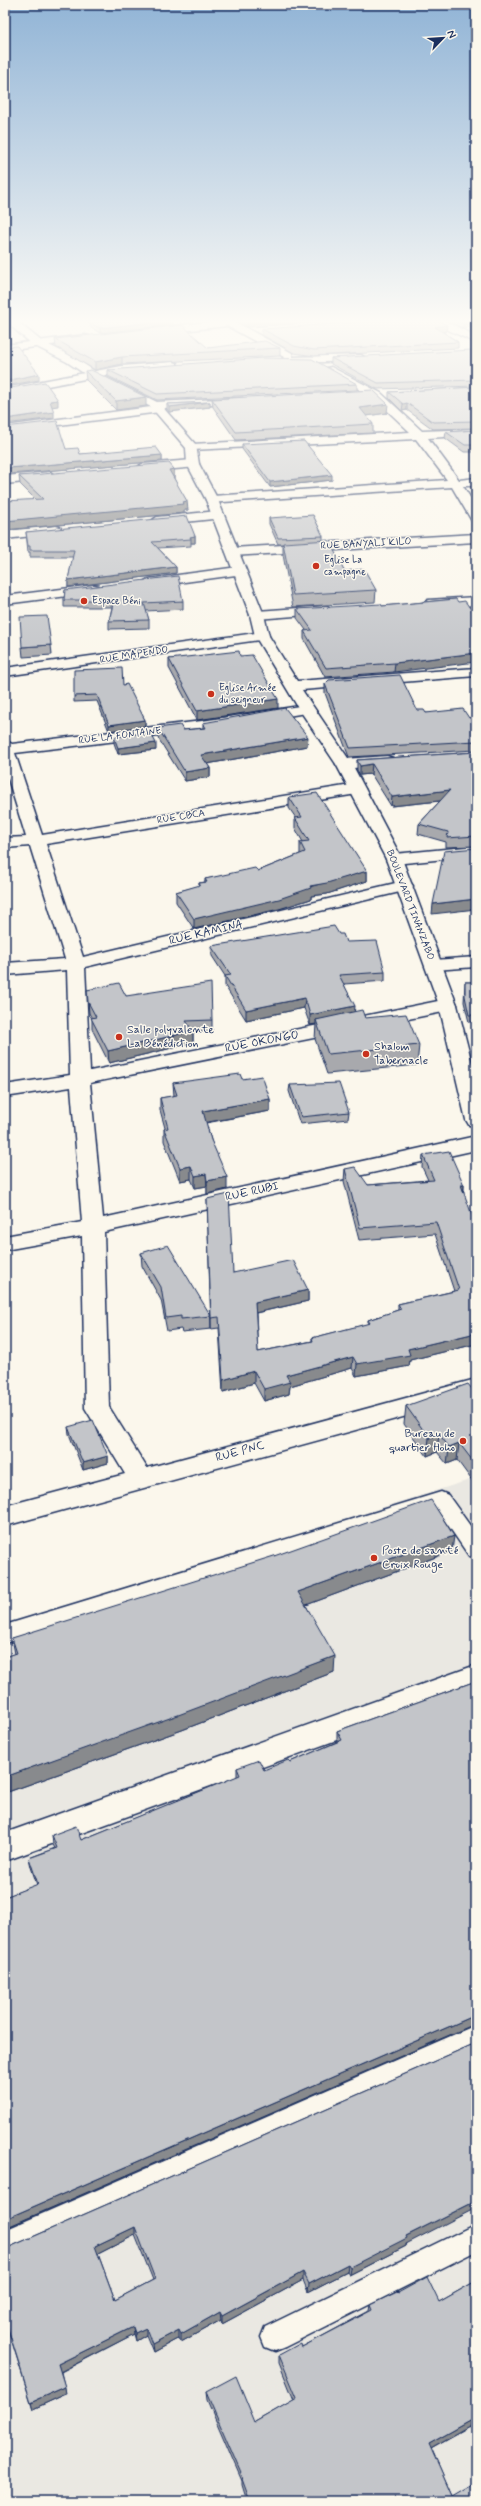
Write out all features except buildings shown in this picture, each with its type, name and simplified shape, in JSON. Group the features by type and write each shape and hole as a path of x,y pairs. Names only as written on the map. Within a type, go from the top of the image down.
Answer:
{"street":[{"path":"130,469 193,464 192,446 182,435"},
{"path":"192,446 420,435 456,483 476,518"},
{"name":"BOULEVARD TINANZABO","path":"193,464 212,500 238,571 257,615 262,636 306,709 344,764 394,859 448,1005 475,1107"},
{"path":"5,480 60,475"},
{"path":"212,500 476,482"},
{"path":"147,522 218,515"},
{"path":"5,535 68,529"},
{"name":"RUE BANYALI KILO","path":"232,552 476,538"},
{"path":"137,584 238,571"},
{"path":"5,600 106,588"},
{"path":"413,605 476,601"},
{"path":"257,615 343,609"},
{"name":"RUE MAPENDO","path":"5,672 262,636"},
{"path":"292,686 476,672"},
{"name":"RUE LA FONTAINE","path":"6,749 202,726 306,709"},
{"path":"6,749 76,964 80,1079 93,1227 97,1408 141,1479"},
{"path":"344,764 398,760"},
{"name":"RUE CBCA","path":"5,843 36,841 357,789"},
{"path":"394,859 476,851"},
{"name":"RUE KAMINA","path":"5,969 76,964 404,886"},
{"path":"434,965 476,962"},
{"name":"RUE OKONGO","path":"5,1091 80,1079 448,1005"},
{"name":"RUE RUBI","path":"5,1243 93,1227 476,1143"},
{"name":"RUE PNC","path":"5,1516 476,1388"},
{"path":"5,1847 476,1677"}],"lane":[{"path":"5,1634 441,1500 476,1550"},
{"path":"5,2244 476,2037"},
{"path":"275,2337 476,2237"}],"shaded area":[{"path":"476,1478 476,2501 5,2501 5,1626"}],"place":[{"name":"Eglise La campagne","path":"316,566"},
{"name":"Espace Béni","path":"84,601"},
{"name":"Eglise Armée du seigneur","path":"211,694"},
{"name":"Salle polyvalente La Bénédiction","path":"119,1037"},
{"name":"Shalom Tabernacle","path":"366,1054"},
{"name":"Bureau de quartier Hoho","path":"463,1441"},
{"name":"Poste de santé Croix Rouge","path":"374,1558"}]}
